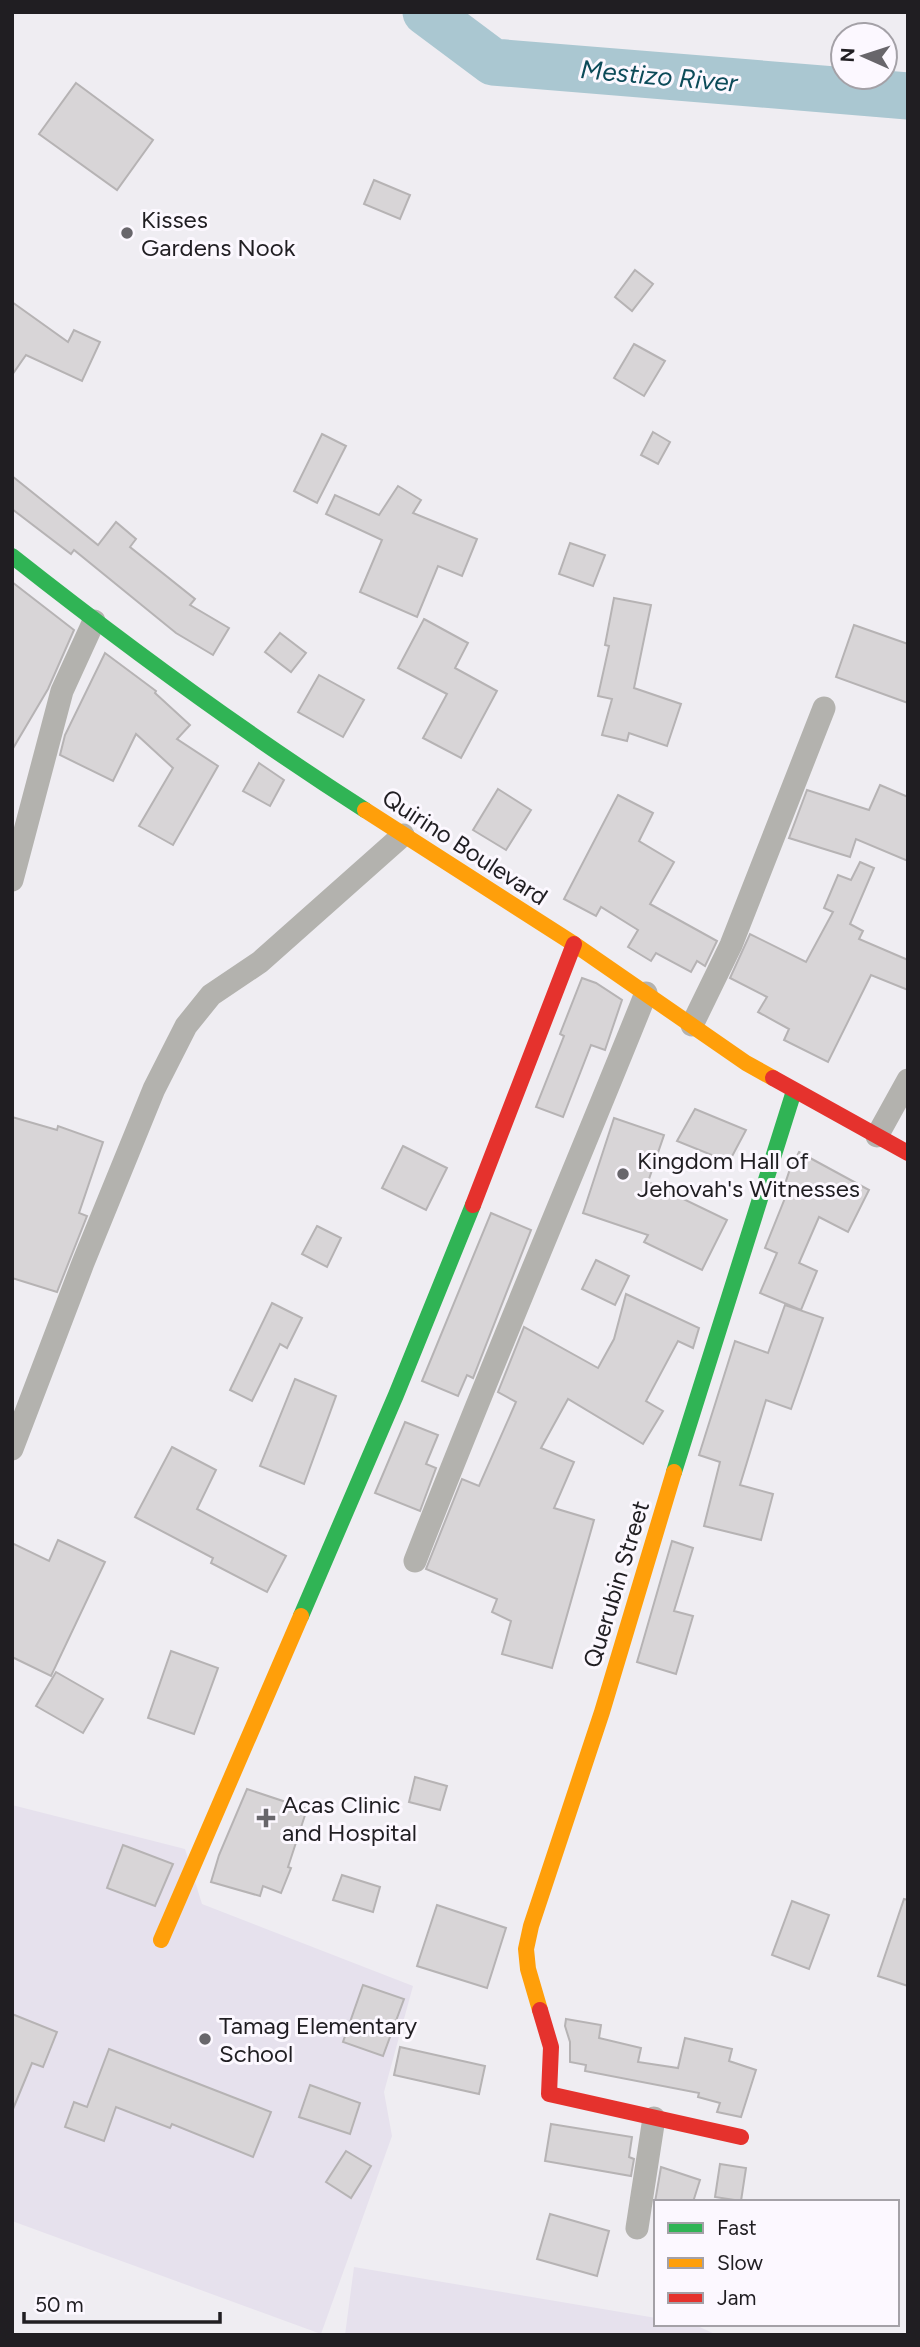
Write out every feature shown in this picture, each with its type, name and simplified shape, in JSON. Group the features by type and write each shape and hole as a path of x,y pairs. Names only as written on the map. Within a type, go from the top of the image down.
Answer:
{"street":[{"name":"Quirino Boulevard","path":"12,556 94,621 223,716 574,944 747,1063 908,1153"},
{"path":"12,880 62,691 94,621"},
{"path":"692,1025 732,945 824,708"},
{"path":"12,1449 83,1263 154,1089 186,1026 211,995 260,962 403,835"},
{"path":"160,1940 396,1395 574,944"},
{"path":"415,1561 646,993"},
{"path":"877,1136 908,1080"},
{"name":"Querubin Street","path":"654,2119 549,2094 551,2048 528,1969 526,1949 530,1926 602,1712 655,1532 794,1091"},
{"path":"637,2228 654,2119 741,2137"}],"shaded area":[{"name":"Tamag Elementary School","path":"12,1805 185,1849 202,1904 413,1986 384,2092 392,2136 321,2334 12,2221"},
{"path":"354,2267 654,2318 654,2326 697,2326 717,2335 345,2335"}],"building":[{"path":"76,83 153,140 117,190 39,134"},
{"path":"374,180 410,195 400,219 364,204"},
{"path":"635,270 653,284 632,311 615,297"},
{"path":"12,302 68,342 74,330 100,342 82,381 26,355 12,375"},
{"path":"634,344 665,361 644,396 614,378"},
{"path":"653,432 670,442 658,464 641,455"},
{"path":"322,434 346,446 317,503 294,491"},
{"path":"12,476 98,545 116,522 136,539 130,547 195,599 190,605 229,628 213,655 176,633 74,550 71,554 12,509"},
{"path":"398,486 421,500 413,513 477,539 462,576 438,566 417,617 360,592 382,540 326,514 335,495 379,515"},
{"path":"570,543 605,555 593,586 559,574"},
{"path":"12,582 74,630 48,689 12,750"},
{"path":"614,598 651,605 634,688 681,704 667,746 629,733 627,741 602,735 612,699 598,696 609,646 605,645"},
{"path":"424,619 468,643 455,668 497,691 461,758 423,738 447,694 398,668"},
{"path":"854,625 908,644 908,703 836,677"},
{"path":"280,633 306,653 291,672 265,652"},
{"path":"105,653 156,691 155,693 190,725 177,739 218,766 173,845 139,826 173,768 136,734 113,781 60,755 65,735"},
{"path":"319,675 364,700 343,737 298,712"},
{"path":"259,763 284,780 270,806 243,791"},
{"path":"880,785 908,797 908,861 856,839 850,857 789,838 807,790 869,810"},
{"path":"498,789 531,810 506,850 473,830"},
{"path":"618,795 653,813 639,841 674,862 650,904 717,941 705,966 697,961 691,972 656,953 651,961 628,947 638,930 601,907 596,916 564,899"},
{"path":"860,862 874,868 850,924 863,931 859,939 908,960 908,990 871,975 828,1062 784,1040 789,1029 758,1012 767,997 730,978 750,934 806,962 833,912 824,908 838,875 851,880"},
{"path":"582,978 596,983 622,1000 605,1050 591,1045 563,1117 536,1107 564,1036 560,1034"},
{"path":"695,1109 746,1130 729,1162 677,1141"},
{"path":"12,1117 57,1130 58,1126 103,1142 79,1213 87,1216 57,1292 12,1278"},
{"path":"614,1118 664,1135 648,1182 727,1220 702,1270 644,1242 648,1235 583,1213"},
{"path":"403,1146 447,1168 426,1210 382,1188"},
{"path":"799,1152 869,1190 848,1232 819,1217 799,1263 817,1271 801,1310 760,1293 777,1253 765,1248 785,1198 781,1196 789,1172"},
{"path":"491,1213 531,1230 473,1378 467,1375 458,1396 422,1381"},
{"path":"317,1226 341,1238 327,1267 302,1254"},
{"path":"596,1260 629,1276 615,1305 582,1289"},
{"path":"626,1294 699,1328 693,1348 678,1341 646,1401 663,1411 643,1444 568,1399 541,1448 574,1462 554,1508 594,1520 552,1668 502,1654 511,1621 492,1612 497,1599 426,1569 462,1479 479,1486 516,1402 498,1392 524,1327 598,1368 614,1339"},
{"path":"272,1303 302,1318 287,1348 280,1344 252,1401 230,1390"},
{"path":"785,1305 823,1318 791,1409 766,1400 740,1485 773,1494 761,1540 704,1526 720,1462 699,1455 735,1341 768,1353"},
{"path":"295,1379 336,1396 304,1484 260,1466"},
{"path":"405,1422 438,1435 426,1464 436,1468 420,1511 375,1493"},
{"path":"172,1447 216,1470 197,1509 286,1556 267,1592 211,1563 213,1558 135,1517"},
{"path":"58,1540 105,1562 51,1676 12,1657 12,1543 49,1561"},
{"path":"672,1541 693,1548 674,1611 693,1616 676,1674 637,1662"},
{"path":"171,1651 218,1668 194,1734 148,1718"},
{"path":"56,1672 103,1699 83,1733 36,1706"},
{"path":"415,1777 447,1786 440,1810 409,1802"},
{"path":"247,1789 307,1809 288,1867 291,1868 281,1893 263,1886 260,1896 211,1882 219,1855"},
{"path":"123,1845 173,1864 155,1906 107,1888"},
{"path":"342,1875 380,1887 373,1912 333,1900"},
{"path":"904,1899 908,1900 908,1986 878,1976"},
{"path":"792,1901 829,1915 809,1969 772,1955"},
{"path":"437,1905 506,1928 487,1988 417,1966"},
{"path":"363,1985 404,1999 383,2056 343,2042"},
{"path":"12,2014 57,2032 43,2067 32,2063 13,2109"},
{"path":"566,2019 601,2025 599,2038 641,2048 638,2062 678,2068 685,2038 732,2049 729,2061 756,2070 741,2117 717,2112 720,2103 698,2097 699,2093 585,2071 586,2065 570,2062"},
{"path":"400,2047 485,2066 479,2094 394,2075"},
{"path":"109,2049 271,2112 253,2157 172,2124 170,2128 116,2107 104,2141 65,2127 74,2102 87,2107"},
{"path":"310,2085 360,2103 350,2134 299,2117"},
{"path":"551,2124 632,2137 629,2157 634,2159 631,2176 545,2161"},
{"path":"346,2151 371,2166 351,2198 326,2182"},
{"path":"720,2164 746,2168 741,2200 715,2197"},
{"path":"661,2167 700,2180 694,2200 655,2200"},
{"path":"550,2214 609,2231 597,2276 537,2259"}],"waterway":[{"name":"Mestizo River","path":"426,12 493,62 908,96"}],"traffic: fast":[{"path":"12,556 186,688 365,810"},
{"path":"674,1472 794,1091"},
{"path":"301,1616 396,1395 473,1205"}],"traffic: slow":[{"path":"365,810 574,944 746,1063 773,1078"},
{"path":"540,2010 528,1969 526,1949 531,1926 602,1712 674,1472"},
{"path":"161,1940 301,1616"}],"traffic: jam":[{"path":"473,1205 574,944"},
{"path":"773,1078 908,1153"},
{"path":"540,2010 551,2047 549,2094 741,2137"}],"place":[{"name":"Kisses Gardens Nook","path":"127,233"},
{"name":"Kingdom Hall of Jehovah's Witnesses","path":"623,1174"},
{"name":"Acas Clinic and Hospital","path":"266,1818"},
{"name":"Tamag Elementary School","path":"205,2039"}]}
